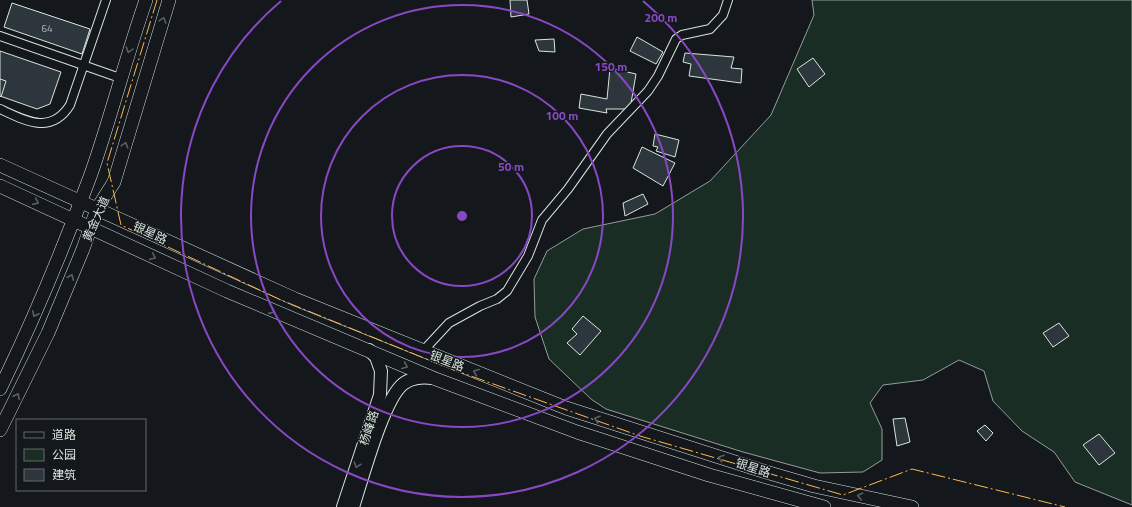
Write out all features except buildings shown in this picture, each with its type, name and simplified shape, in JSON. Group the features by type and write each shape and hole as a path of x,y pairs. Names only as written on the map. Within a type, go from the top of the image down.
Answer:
{"main road":[{"name":"黄金大道","path":"0,389 39,306 74,220 91,174 120,78 146,0"},
{"name":"黄金大道","path":"0,430 48,332 97,209 114,182 169,0"},
{"name":"银星路","path":"0,165 295,299 566,408 605,422 814,486 912,507"},
{"name":"银星路","path":"0,186 227,291 433,378 577,432 709,475 818,506"},
{"name":"杨峰路","path":"342,507 380,395 381,371 376,357 369,350"},
{"name":"杨峰路","path":"353,507 385,413 395,393 409,380 417,378 433,378"}],"street":[{"path":"0,109 36,123 46,123 56,120 65,113 70,105 106,0"},
{"path":"423,351 449,323 480,306 497,299 507,291 528,256 542,220 568,189 607,134 648,91 658,76 676,39 686,34 710,29 723,15 728,0"},
{"path":"0,36 120,78"}],"green space":[{"path":"812,0 1132,0 1132,505 1075,482 1054,452 1022,431 993,401 984,371 959,360 923,380 883,385 870,403 882,429 882,460 863,472 820,473 743,452 606,409 591,399 549,359 535,317 534,279 547,251 583,229 655,214 710,181 771,115 814,15"}],"power":[{"path":"157,0 107,163 121,225 281,300 451,369 640,436 843,495 912,469 1065,507"}]}
